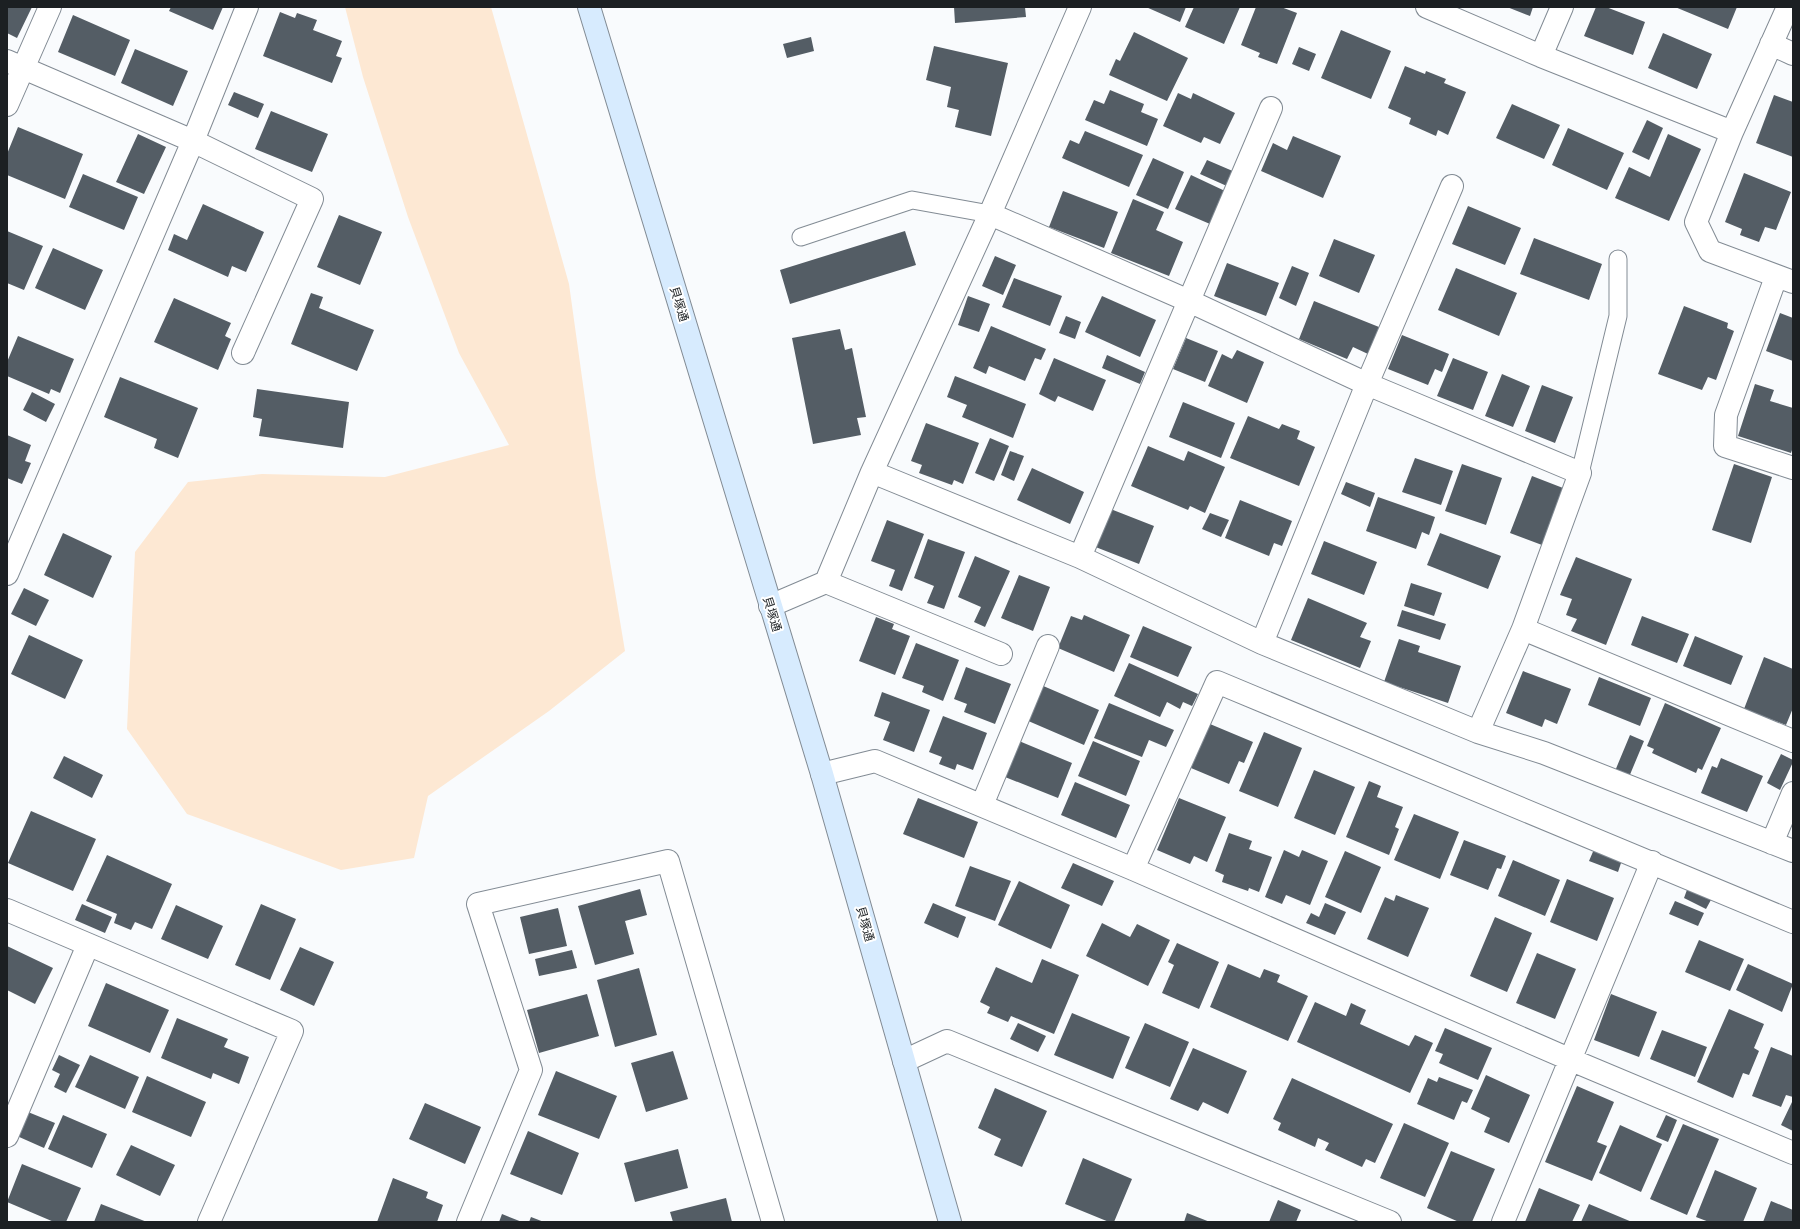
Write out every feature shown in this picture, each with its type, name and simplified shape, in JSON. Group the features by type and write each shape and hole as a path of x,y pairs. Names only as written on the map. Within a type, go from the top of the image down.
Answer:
{"street":[{"path":"7,105 15,65 50,7"},
{"path":"7,574 193,141 247,7"},
{"name":"貝塚通","path":"589,7 822,774 950,1222"},
{"path":"770,606 826,582 872,472 990,214 1080,7"},
{"path":"1427,7 1541,56 1732,132"},
{"path":"1541,56 1562,7"},
{"path":"1788,7 1732,132 1696,222 1710,251 1784,279 1726,415 1725,446 1793,468"},
{"path":"1771,44 1793,54"},
{"path":"15,65 193,141 312,199 243,353"},
{"path":"1080,557 1271,108"},
{"path":"1262,643 1367,384 1452,186"},
{"path":"990,214 1189,301 1367,384 1580,472 1523,629 1478,732"},
{"path":"872,472 1080,557 1262,643 1478,732 1544,752 1793,852"},
{"path":"826,582 1001,654"},
{"path":"1523,629 1793,741"},
{"path":"982,805 1048,646"},
{"path":"1133,869 1217,682 1793,922"},
{"path":"822,774 875,761 1133,869 1569,1059 1793,1153"},
{"path":"1772,843 1793,793"},
{"path":"468,1222 531,1070 478,904 668,860 773,1222"},
{"path":"1503,1222 1569,1059 1652,862"},
{"path":"7,910 292,1031 209,1222"},
{"path":"7,1136 88,945"},
{"path":"904,1061 947,1041 1390,1222"}],"lane":[{"path":"801,237 912,200 990,214"},
{"path":"1580,472 1618,316 1618,259"}],"shaded area":[{"path":"345,7 491,7 569,284 596,478 625,651 549,711 428,796 414,858 341,870 187,814 127,729 135,552 188,482 262,474 385,477 509,445 459,353 408,217 363,77"}],"building":[{"path":"7,7 32,7 17,38 7,33"},
{"path":"171,7 223,7 213,30 169,11"},
{"path":"954,7 1025,7 1026,17 955,23"},
{"path":"1146,7 1186,7 1180,22"},
{"path":"1194,7 1240,7 1224,44 1185,27"},
{"path":"1256,7 1281,7 1297,13 1277,64 1258,57 1260,53 1241,45"},
{"path":"1507,7 1533,7 1530,16"},
{"path":"1596,7 1606,7 1645,22 1633,55 1584,36"},
{"path":"1675,7 1737,7 1728,29"},
{"path":"280,12 295,18 297,13 317,20 313,30 342,41 336,56 342,58 332,83 263,56"},
{"path":"73,15 130,40 115,76 58,52"},
{"path":"1341,30 1391,51 1371,99 1321,78"},
{"path":"1134,32 1188,58 1167,101 1109,75 1116,59 1120,61"},
{"path":"1663,33 1712,54 1697,89 1648,68"},
{"path":"811,37 814,51 787,58 783,44"},
{"path":"934,46 1008,63 991,136 955,127 959,110 947,107 951,87 926,80"},
{"path":"1299,47 1316,54 1309,71 1292,64"},
{"path":"135,49 188,71 173,106 121,83"},
{"path":"1405,66 1425,74 1426,71 1446,79 1444,83 1466,92 1448,135 1438,130 1436,136 1409,124 1411,118 1388,108"},
{"path":"1110,90 1144,104 1141,112 1158,119 1147,146 1085,120 1094,100 1104,104"},
{"path":"234,92 264,104 258,118 228,105"},
{"path":"1178,93 1191,99 1193,93 1235,113 1220,144 1204,137 1201,143 1163,126"},
{"path":"1774,95 1793,102 1793,157 1756,143"},
{"path":"1512,104 1560,125 1544,159 1496,138"},
{"path":"271,111 328,134 312,172 255,149"},
{"path":"1647,120 1663,128 1649,160 1632,152"},
{"path":"18,127 83,154 65,199 7,175 7,154"},
{"path":"1568,128 1624,153 1607,190 1552,165"},
{"path":"1085,131 1143,155 1129,187 1062,158 1070,140 1079,144"},
{"path":"138,134 166,147 144,194 116,182"},
{"path":"1668,134 1701,149 1669,221 1615,198 1629,167 1650,177"},
{"path":"1293,136 1341,156 1323,198 1261,171 1273,143 1287,150"},
{"path":"1153,158 1184,172 1168,209 1136,195"},
{"path":"1207,160 1235,172 1229,187 1200,174"},
{"path":"1744,173 1791,192 1776,230 1765,227 1759,242 1740,235 1742,229 1725,222"},
{"path":"83,174 138,197 124,230 69,207"},
{"path":"1191,175 1225,191 1210,224 1175,209"},
{"path":"1063,191 1118,212 1104,248 1049,227"},
{"path":"1133,199 1164,212 1156,230 1183,242 1169,276 1111,253"},
{"path":"203,204 264,232 246,272 232,266 228,277 168,250 174,234 187,240"},
{"path":"1468,206 1521,228 1505,265 1452,244"},
{"path":"339,215 382,232 360,285 317,267"},
{"path":"7,231 43,246 24,290 7,283"},
{"path":"905,231 916,265 790,304 780,270"},
{"path":"1534,238 1602,264 1589,300 1520,274"},
{"path":"1334,239 1375,255 1359,293 1319,276"},
{"path":"53,248 103,270 85,310 35,288"},
{"path":"995,256 1016,265 1003,295 982,286"},
{"path":"1227,263 1279,283 1266,316 1214,296"},
{"path":"1292,266 1309,273 1296,306 1279,298"},
{"path":"1456,268 1517,293 1499,336 1438,310"},
{"path":"1014,278 1062,296 1050,326 1002,307"},
{"path":"311,293 323,297 319,308 374,330 357,371 291,344"},
{"path":"968,296 990,304 979,332 958,325"},
{"path":"1102,296 1156,320 1140,357 1085,332"},
{"path":"174,298 231,323 225,336 231,339 218,370 154,342"},
{"path":"1314,301 1379,327 1368,354 1353,347 1347,359 1299,339"},
{"path":"1684,306 1728,323 1727,328 1734,331 1716,380 1708,377 1702,390 1658,374"},
{"path":"1780,313 1793,318 1793,361 1766,351"},
{"path":"1066,316 1081,322 1075,339 1059,333"},
{"path":"991,326 1046,349 1041,360 1035,358 1025,381 989,366 986,374 973,368"},
{"path":"840,329 845,350 852,348 866,417 857,418 861,435 813,444 792,338"},
{"path":"1402,335 1449,354 1442,372 1435,369 1428,385 1388,369"},
{"path":"18,336 74,359 60,393 51,389 49,394 7,376 7,362"},
{"path":"1186,338 1218,351 1205,382 1173,369"},
{"path":"1237,350 1264,362 1247,403 1208,386 1222,354 1232,359"},
{"path":"1107,355 1145,372 1140,384 1102,368"},
{"path":"1054,358 1106,380 1093,411 1058,396 1055,402 1039,394"},
{"path":"1453,358 1488,372 1473,410 1437,396"},
{"path":"1502,374 1530,386 1513,427 1485,416"},
{"path":"955,376 1026,404 1013,438 962,417 967,405 947,397"},
{"path":"120,377 198,408 178,458 154,448 157,439 104,417"},
{"path":"1755,384 1774,390 1770,401 1793,408 1793,447 1791,453 1738,436"},
{"path":"1542,385 1573,397 1555,443 1525,431"},
{"path":"257,389 349,402 343,448 259,436 262,419 253,417"},
{"path":"32,392 55,404 46,422 23,410"},
{"path":"1183,402 1235,423 1221,458 1169,437"},
{"path":"1248,416 1279,429 1282,424 1300,431 1297,439 1315,447 1299,486 1230,458"},
{"path":"926,423 979,443 963,484 954,480 952,485 919,473 922,465 911,461"},
{"path":"7,435 31,445 25,461 31,463 22,484 7,478"},
{"path":"990,438 1009,446 994,481 975,473"},
{"path":"1148,446 1184,461 1188,451 1225,467 1205,513 1190,506 1188,510 1131,486"},
{"path":"1010,451 1024,456 1014,481 1001,475"},
{"path":"1415,458 1453,471 1441,505 1402,492"},
{"path":"1462,464 1502,478 1486,525 1445,511"},
{"path":"1734,464 1772,477 1751,543 1712,530"},
{"path":"1032,468 1084,492 1070,524 1017,500"},
{"path":"1532,476 1563,488 1542,545 1510,533"},
{"path":"1346,482 1375,493 1370,507 1341,494"},
{"path":"1378,497 1435,517 1429,535 1422,532 1416,549 1366,531"},
{"path":"1240,500 1292,521 1282,546 1274,543 1269,556 1225,538"},
{"path":"1108,508 1154,526 1139,564 1093,546"},
{"path":"1210,513 1229,520 1221,537 1202,529"},
{"path":"887,520 924,534 902,591 889,586 895,570 871,561"},
{"path":"63,533 112,556 93,598 44,575"},
{"path":"1440,533 1501,556 1488,589 1427,565"},
{"path":"928,539 965,552 944,609 927,603 934,586 914,578"},
{"path":"1324,541 1377,562 1364,595 1311,574"},
{"path":"975,556 1010,571 985,627 974,622 981,607 958,597"},
{"path":"1576,557 1632,579 1606,645 1571,631 1577,619 1566,615 1572,599 1560,595"},
{"path":"1019,575 1050,587 1033,631 1001,618"},
{"path":"1411,583 1442,593 1434,616 1404,606"},
{"path":"24,588 49,600 36,626 11,614"},
{"path":"1308,598 1367,623 1360,637 1371,641 1360,668 1291,640"},
{"path":"1402,610 1446,624 1440,640 1397,626"},
{"path":"1084,615 1130,635 1114,672 1058,648 1071,616 1082,620"},
{"path":"1642,616 1689,634 1677,663 1631,645"},
{"path":"876,617 894,624 892,629 910,636 895,675 859,661"},
{"path":"1143,626 1192,647 1178,677 1130,657"},
{"path":"29,635 83,660 65,699 11,674"},
{"path":"1695,636 1743,656 1731,685 1683,666"},
{"path":"1399,639 1420,646 1418,652 1461,666 1448,703 1384,682"},
{"path":"916,643 959,660 943,701 922,692 924,686 902,678"},
{"path":"1764,657 1793,669 1793,708 1786,725 1744,709"},
{"path":"1129,663 1198,694 1192,706 1183,702 1180,709 1167,702 1160,717 1114,696"},
{"path":"966,667 1011,684 995,724 964,712 967,704 954,699"},
{"path":"1523,671 1571,689 1557,724 1545,719 1542,727 1506,713"},
{"path":"1599,677 1651,698 1640,726 1588,705"},
{"path":"1041,685 1099,710 1084,745 1026,720"},
{"path":"882,692 930,710 914,752 883,740 890,722 874,716"},
{"path":"1109,703 1174,730 1166,747 1149,740 1142,757 1094,738"},
{"path":"1665,703 1721,728 1702,770 1698,768 1696,773 1652,753 1654,749 1647,746"},
{"path":"943,716 987,733 973,770 957,764 955,770 939,764 942,757 929,752"},
{"path":"1210,724 1253,742 1244,763 1239,761 1229,784 1191,768"},
{"path":"1264,732 1302,748 1278,807 1239,791"},
{"path":"1630,735 1644,741 1629,777 1615,771"},
{"path":"1019,741 1072,763 1058,798 1005,777"},
{"path":"1093,741 1140,761 1126,796 1078,776"},
{"path":"1781,754 1793,760 1793,762 1780,790 1767,783"},
{"path":"64,756 103,775 92,798 53,778"},
{"path":"1721,758 1763,776 1747,812 1701,793 1712,766 1717,768"},
{"path":"1314,770 1355,787 1335,835 1294,818"},
{"path":"1369,781 1381,786 1377,797 1403,807 1395,827 1399,829 1389,855 1346,837"},
{"path":"1075,782 1130,805 1116,838 1061,815"},
{"path":"918,798 978,822 964,858 903,834"},
{"path":"1179,798 1226,817 1207,862 1194,856 1190,864 1157,850"},
{"path":"31,811 96,839 73,891 8,863"},
{"path":"1414,814 1459,832 1440,879 1394,860"},
{"path":"1229,833 1252,841 1249,849 1272,857 1259,892 1249,888 1248,891 1222,882 1224,875 1215,871"},
{"path":"1464,840 1506,856 1501,869 1497,868 1488,890 1450,875"},
{"path":"1595,847 1623,857 1618,872 1589,861"},
{"path":"1284,850 1299,857 1302,850 1328,861 1310,905 1286,895 1282,904 1265,897"},
{"path":"1345,851 1381,867 1361,913 1325,897"},
{"path":"107,855 172,884 152,929 135,922 131,930 114,923 117,914 86,901"},
{"path":"1513,860 1560,880 1545,916 1498,896"},
{"path":"1073,863 1114,881 1102,906 1061,888"},
{"path":"970,866 1011,881 995,921 955,906"},
{"path":"1567,879 1614,898 1597,941 1550,922"},
{"path":"1019,881 1070,905 1051,949 998,925"},
{"path":"1688,887 1712,898 1706,909 1684,898"},
{"path":"640,889 647,915 625,921 634,954 595,965 578,906"},
{"path":"1396,895 1429,908 1408,957 1367,939 1385,897 1394,901"},
{"path":"1675,901 1704,913 1698,926 1669,914"},
{"path":"933,903 966,917 958,938 924,923"},
{"path":"1325,903 1346,912 1335,935 1306,923 1311,913 1319,917"},
{"path":"82,904 112,917 105,933 75,920"},
{"path":"261,904 296,919 270,980 235,965"},
{"path":"176,905 223,926 208,959 161,939"},
{"path":"558,908 567,946 529,954 520,917"},
{"path":"1495,917 1532,933 1507,992 1470,976"},
{"path":"1102,923 1130,937 1137,924 1170,940 1148,986 1086,956"},
{"path":"1699,940 1744,959 1730,991 1685,972"},
{"path":"1177,943 1219,962 1199,1009 1162,993 1174,965 1168,962"},
{"path":"7,946 53,968 35,1004 7,990"},
{"path":"300,947 334,962 314,1006 280,990"},
{"path":"572,950 577,968 539,976 535,959"},
{"path":"1537,953 1576,969 1555,1019 1516,1003"},
{"path":"1042,959 1079,975 1054,1034 1011,1016 1008,1022 987,1013 990,1007 980,1002 996,967 1032,983"},
{"path":"1228,964 1260,978 1264,969 1280,975 1277,982 1308,996 1288,1041 1210,1007"},
{"path":"1748,964 1793,984 1782,1012 1736,990"},
{"path":"639,968 657,1035 615,1047 597,980"},
{"path":"106,983 169,1010 150,1053 88,1026"},
{"path":"587,994 599,1036 539,1053 527,1010"},
{"path":"1611,994 1657,1012 1639,1057 1594,1040"},
{"path":"1315,1002 1346,1016 1351,1003 1366,1010 1360,1024 1409,1046 1415,1035 1433,1043 1410,1093 1297,1042"},
{"path":"1729,1009 1764,1024 1754,1048 1759,1051 1749,1075 1743,1073 1733,1098 1697,1082"},
{"path":"1072,1013 1130,1037 1113,1079 1054,1055"},
{"path":"177,1018 228,1039 224,1047 249,1057 239,1084 213,1073 211,1079 161,1058"},
{"path":"1018,1023 1046,1036 1038,1052 1010,1039"},
{"path":"1145,1023 1189,1042 1170,1087 1125,1068"},
{"path":"1445,1028 1492,1048 1478,1080 1439,1063 1443,1054 1435,1051"},
{"path":"1662,1030 1707,1047 1695,1077 1650,1059"},
{"path":"1771,1047 1793,1056 1793,1097 1786,1095 1781,1107 1752,1096"},
{"path":"1193,1048 1247,1071 1228,1114 1203,1102 1198,1111 1170,1099"},
{"path":"673,1051 688,1099 646,1112 631,1063"},
{"path":"59,1055 80,1065 66,1093 54,1087 60,1074 52,1070"},
{"path":"90,1055 139,1077 125,1109 75,1087"},
{"path":"556,1071 617,1096 599,1139 538,1115"},
{"path":"1486,1075 1530,1095 1509,1143 1484,1132 1490,1118 1471,1109"},
{"path":"147,1076 206,1102 191,1137 132,1112"},
{"path":"1439,1077 1473,1090 1467,1103 1462,1101 1454,1120 1417,1104 1428,1078 1437,1082"},
{"path":"1292,1078 1393,1124 1375,1163 1366,1159 1362,1167 1325,1150 1329,1143 1318,1138 1315,1147 1278,1130 1281,1123 1273,1119"},
{"path":"1577,1086 1614,1102 1597,1142 1607,1146 1592,1181 1545,1162"},
{"path":"995,1088 1047,1111 1022,1167 994,1155 1001,1139 978,1128"},
{"path":"1793,1102 1793,1131 1781,1125"},
{"path":"425,1103 481,1127 465,1164 409,1139"},
{"path":"28,1112 55,1123 44,1148 17,1136"},
{"path":"63,1115 107,1134 92,1168 48,1149"},
{"path":"1666,1115 1677,1120 1668,1142 1656,1137"},
{"path":"1404,1123 1449,1143 1425,1197 1380,1178"},
{"path":"1683,1124 1719,1139 1687,1215 1650,1199"},
{"path":"1620,1125 1662,1144 1641,1192 1599,1173"},
{"path":"528,1131 579,1153 562,1195 510,1174"},
{"path":"131,1145 175,1165 160,1196 116,1175"},
{"path":"678,1149 688,1188 635,1202 624,1163"},
{"path":"1451,1151 1495,1169 1472,1222 1459,1222 1427,1208"},
{"path":"1083,1158 1132,1179 1114,1222 1109,1222 1065,1204"},
{"path":"22,1164 81,1188 66,1222 54,1222 7,1202"},
{"path":"1715,1170 1757,1188 1743,1222 1709,1222 1696,1217"},
{"path":"393,1178 428,1192 426,1198 443,1205 437,1222 377,1222"},
{"path":"1539,1188 1580,1205 1572,1222 1525,1222"},
{"path":"726,1198 732,1222 673,1222 670,1212"},
{"path":"1278,1200 1301,1210 1296,1222 1269,1222"},
{"path":"1771,1201 1793,1210 1793,1222 1763,1222"},
{"path":"101,1204 147,1222 94,1222"},
{"path":"1589,1204 1632,1222 1581,1222"},
{"path":"1187,1213 1210,1222 1184,1222"},
{"path":"502,1214 522,1222 499,1222"},
{"path":"531,1217 544,1222 529,1222"}]}
